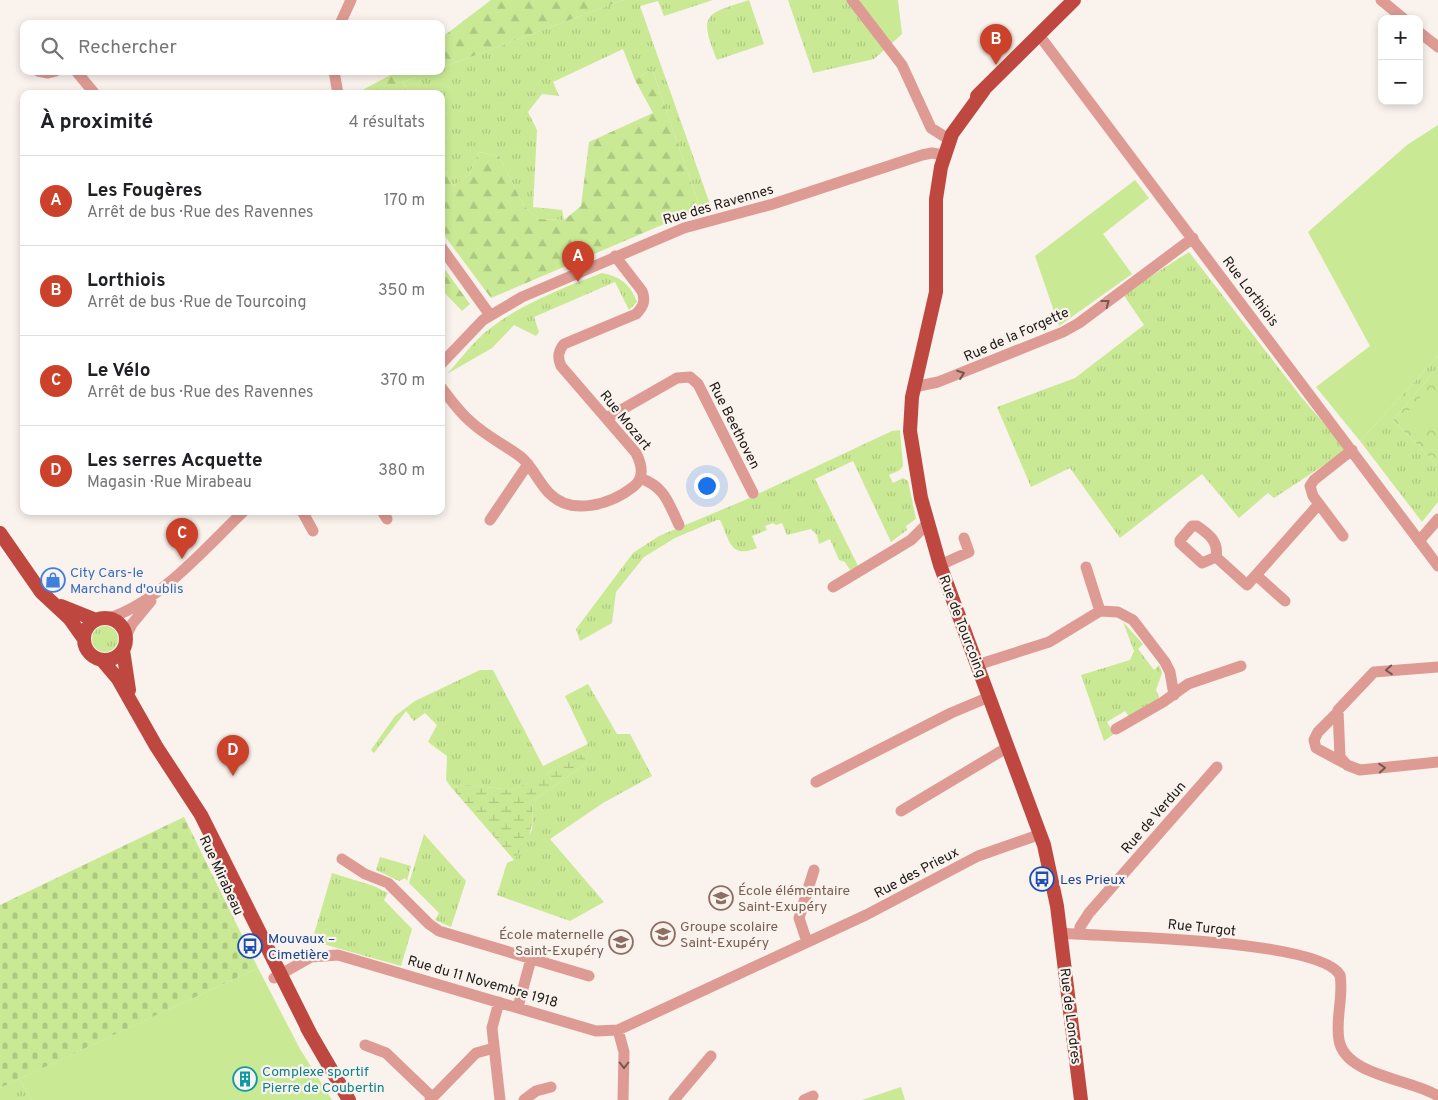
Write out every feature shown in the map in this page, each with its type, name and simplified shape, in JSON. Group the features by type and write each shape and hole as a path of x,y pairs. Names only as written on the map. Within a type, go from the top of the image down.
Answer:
{"main road":[{"name":"Rue de Tourcoing","path":"1060,933 1056,894 1041,834 940,565 927,524 910,431 910,408 932,313 937,278 936,190 939,154 961,111 1074,0"},
{"path":"0,533 38,588 52,602 71,621 84,639 88,653 102,660 114,658 123,650 126,636 120,625 103,619 81,616 52,602"},
{"path":"84,639 87,628 103,619"},
{"name":"Rue Mirabeau","path":"123,650 123,664 133,706"},
{"name":"Rue Mirabeau","path":"102,660 115,675 184,790 222,876 349,1100"},
{"name":"Rue de Londres","path":"1060,933 1080,1100"}],"street":[{"path":"342,20 351,0"},
{"path":"852,0 902,65 931,128 946,138"},
{"path":"1381,0 1399,15"},
{"name":"Rue Lorthiois","path":"1039,35 1438,566"},
{"path":"1423,35 1438,47"},
{"path":"79,75 92,90"},
{"path":"335,75 337,90"},
{"name":"Rue des Ravennes","path":"445,360 490,315 522,296 615,256 697,224 773,204 908,159 939,154"},
{"name":"Rue de la Forgette","path":"914,387 938,382 992,362 1070,328 1193,238"},
{"path":"445,253 490,315"},
{"name":"Rue Mozart","path":"615,256 645,297 641,309 636,314 564,344 558,354 561,366 636,453 642,468 640,478"},
{"name":"Rue Beethoven","path":"607,418 676,378 690,377 698,384 753,493"},
{"path":"445,392 472,423 528,464 550,494 564,504 575,506 599,504 619,496 635,485 640,478 652,482 661,489 678,525"},
{"path":"1343,536 1316,508 1311,493 1311,483 1352,450"},
{"path":"490,520 528,464"},
{"path":"1216,557 1247,586 1316,508"},
{"path":"126,636 132,624 167,583 240,515"},
{"path":"304,515 313,531"},
{"path":"1419,542 1438,520"},
{"path":"833,587 881,554 911,540 927,524"},
{"path":"940,565 969,552 964,538"},
{"path":"1086,567 1100,612"},
{"path":"1256,576 1285,601"},
{"path":"103,619 137,605 167,583"},
{"path":"977,665 1056,638 1100,612 1118,612 1133,620 1167,665 1174,694"},
{"path":"1116,729 1188,684 1241,666"},
{"path":"1438,667 1374,672 1340,707 1337,714 1318,732 1314,740 1316,748 1360,770 1438,762"},
{"path":"816,782 951,713 989,697"},
{"path":"1337,714 1340,757 1347,765"},
{"path":"901,811 1008,747"},
{"name":"Rue de Verdun","path":"1079,934 1080,927 1088,913 1217,767"},
{"name":"Rue des Prieux","path":"618,1030 888,905 978,856 1041,834"},
{"path":"342,859 364,874 388,883 425,920 439,931 589,976"},
{"path":"807,942 799,918 814,870"},
{"name":"Rue Turgot","path":"1060,933 1195,940 1298,956 1322,962 1337,970 1341,982 1339,1040 1348,1058 1360,1067 1421,1087 1438,1096"},
{"name":"Rue du 11 Novembre 1918","path":"278,975 314,956 338,954 596,1031 618,1030"},
{"path":"518,1007 531,959"},
{"path":"500,1002 492,1024 500,1100"},
{"path":"618,1030 624,1052 623,1100"},
{"path":"365,1045 386,1053 431,1099 476,1052 494,1048"},
{"path":"674,1100 711,1056"},
{"path":"524,1100 536,1091 552,1086"}],"green space":[{"path":"491,0 623,0 445,67 445,35"},
{"path":"623,0 713,0 664,16 658,1 640,6 711,207 701,211 652,69 635,80 623,49 553,82 559,96 542,94 528,112 537,130 533,207 562,210 564,220 538,219 524,206 499,156 479,152 469,175 453,186 445,170 445,90 407,90 403,82 422,75 445,75 445,67"},
{"path":"749,0 764,44 717,60 708,33 707,24 709,18 723,9"},
{"path":"788,0 857,0 891,44 874,59 813,73"},
{"path":"857,0 898,0 902,34 891,44"},
{"path":"652,69 701,211 690,213 491,298 445,236 445,170 453,186 469,175 479,152 499,156 524,206 538,219 564,220 581,206 589,142 653,113 635,80"},
{"path":"391,75 422,75 403,82 407,90 362,90"},
{"path":"1438,125 1438,356 1360,441 1316,387 1370,346 1308,232 1407,145"},
{"path":"1135,180 1149,198 1103,234 1132,274 1059,326 1035,256"},
{"path":"1189,252 1302,398 1347,450 1274,498 1268,493 1239,518 1202,474 1120,538 1070,468 1031,487 997,407 1075,378 1144,325 1123,294"},
{"path":"445,270 470,304 462,311 445,293"},
{"path":"602,273 614,276 624,282 632,291 637,302 629,310 615,282 534,317 539,332 536,336 514,325 492,348 447,374 483,334 496,324 525,306"},
{"path":"1438,356 1438,367 1393,420 1438,466 1438,502 1422,522 1360,441"},
{"path":"1438,367 1438,466 1393,420"},
{"path":"1424,393 1438,407 1438,414 1432,420 1415,403"},
{"path":"1412,407 1430,424 1421,433 1403,417"},
{"path":"900,430 903,466 900,470 889,475 893,483 903,478 908,481 916,519 906,526 907,530 891,542 853,461 815,479 858,566 850,570 845,562 839,560 830,539 819,544 817,535 811,529 787,535 782,523 776,525 773,523 765,526 767,530 752,536 757,548 748,551 736,550 729,541 720,520 717,520 675,538 644,557 616,592 612,623 580,641 576,629 633,553 659,536 745,500 892,431"},
{"path":"1123,622 1143,644 1138,649 1154,670 1159,665 1162,673 1156,690 1159,697 1156,703 1130,718 1125,711 1107,722 1114,734 1104,741 1081,675 1130,660 1134,651"},
{"path":"105,626 114,630 118,639 114,648 105,652 96,648 92,639 96,630"},
{"path":"480,670 493,670 543,766 588,744 565,696 588,684 617,734 630,734 652,776 603,803 550,839 604,902 570,921 497,895 507,863 514,860 532,830 533,801 587,763 583,755 513,790 468,785 451,787 446,780 447,756 428,742 437,725 425,713 414,721 406,711 374,753 371,750 395,716 415,701"},
{"path":"583,754 587,763 533,801 530,833 514,860 451,787 468,785 513,790"},
{"path":"184,817 258,968 0,1088 0,905"},
{"path":"424,834 466,881 451,927 435,920 439,913 409,883"},
{"path":"380,857 411,866 407,881 405,878 399,881 376,870"},
{"path":"332,873 374,886 388,893 384,900 412,929 401,966 312,941"},
{"path":"258,968 300,1049 332,1100 32,1100 19,1079"},
{"path":"19,1079 32,1100 0,1100 0,1088"},
{"path":"901,1087 905,1100 862,1100"}],"place":[{"name":"Lorthiois","path":"996,65"},
{"name":"Les Fougères","path":"578,282"},
{"name":"Le Vélo","path":"182,559"},
{"name":"City Cars-le Marchand d'oublis","path":"53,580"},
{"name":"Les serres Acquette","path":"233,776"},
{"name":"Les Prieux","path":"1042,879"},
{"name":"École élémentaire Saint-Exupéry","path":"721,898"},
{"name":"Groupe scolaire Saint-Exupéry","path":"663,934"},
{"name":"École maternelle Saint-Exupéry","path":"621,942"},
{"name":"Mouvaux – Cimetière","path":"250,946"},
{"name":"Complexe sportif Pierre de Coubertin","path":"245,1079"}]}
